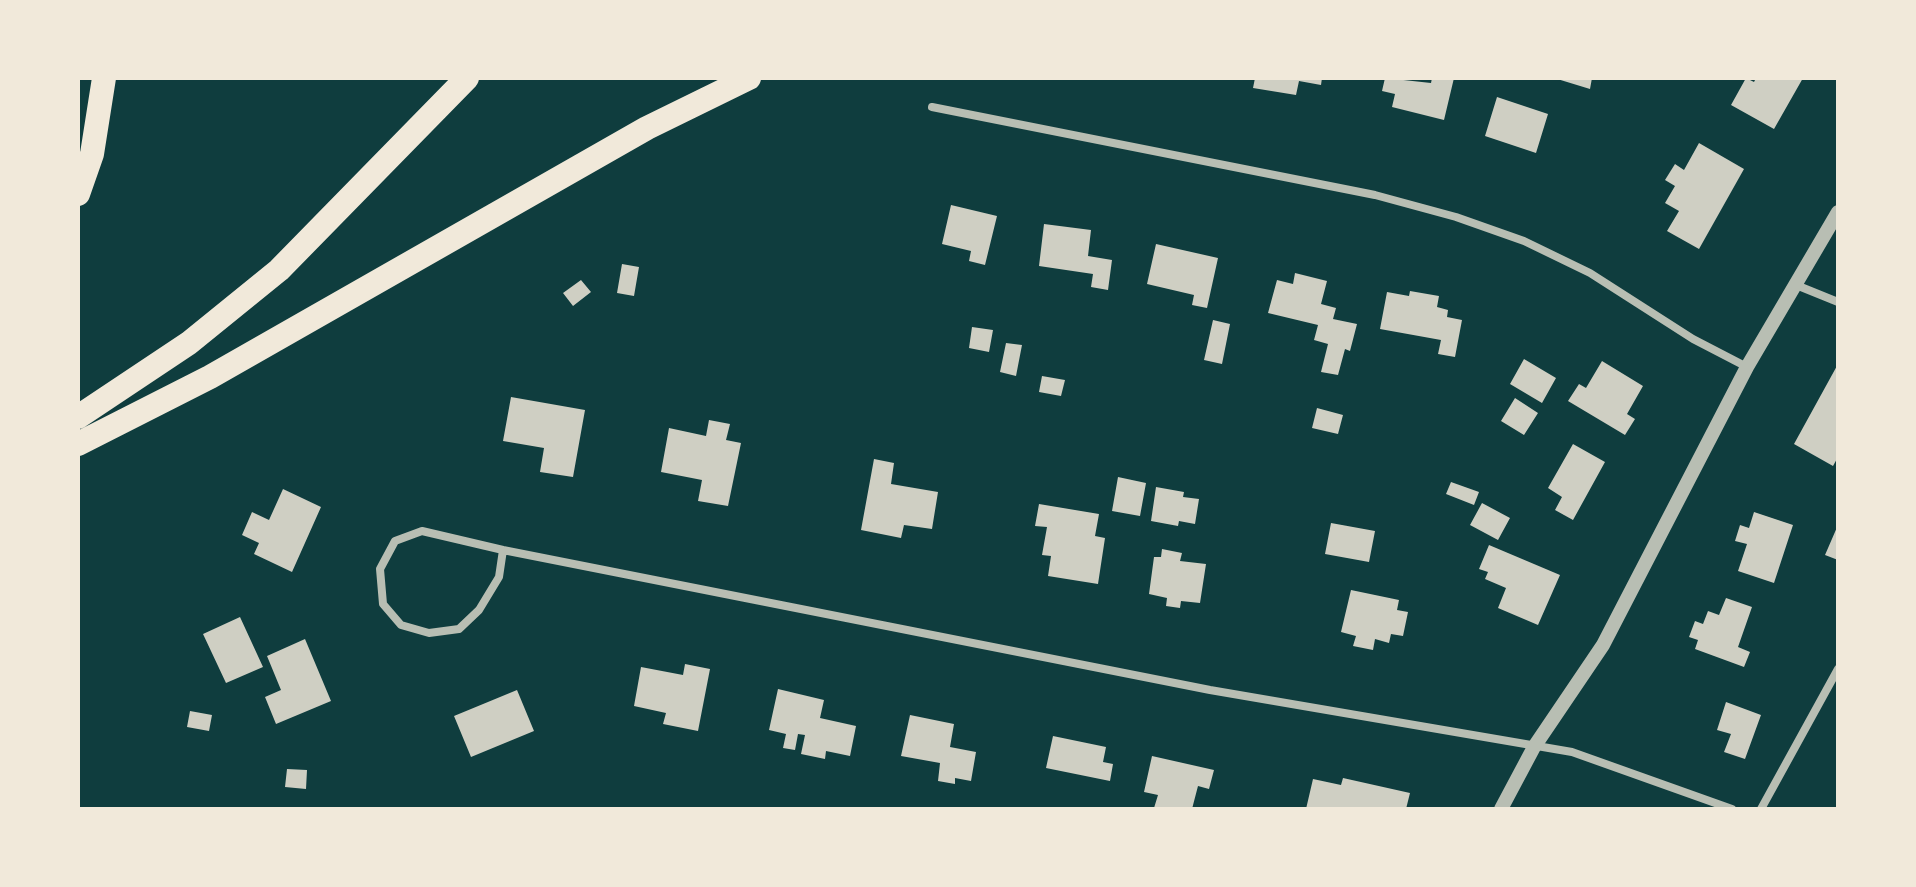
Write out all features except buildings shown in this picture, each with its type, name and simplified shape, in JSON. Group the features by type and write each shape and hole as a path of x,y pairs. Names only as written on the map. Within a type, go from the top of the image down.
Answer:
{"highway":[{"path":"78,194 92,154 104,78"},
{"path":"78,417 165,361 256,290 331,220 467,78"},
{"path":"78,444 210,377 647,128 749,78"}],"street":[{"path":"932,107 1375,195 1456,217 1524,241 1590,273 1693,339 1747,367"},
{"path":"1501,809 1534,747 1603,645 1747,367 1838,212"},
{"path":"1796,285 1838,302"},
{"path":"503,550 499,577 479,610 459,629 429,633 401,625 383,604 380,569 395,541 422,531 503,550 1210,690 1572,752 1732,809"},
{"path":"1761,809 1838,669"}]}
